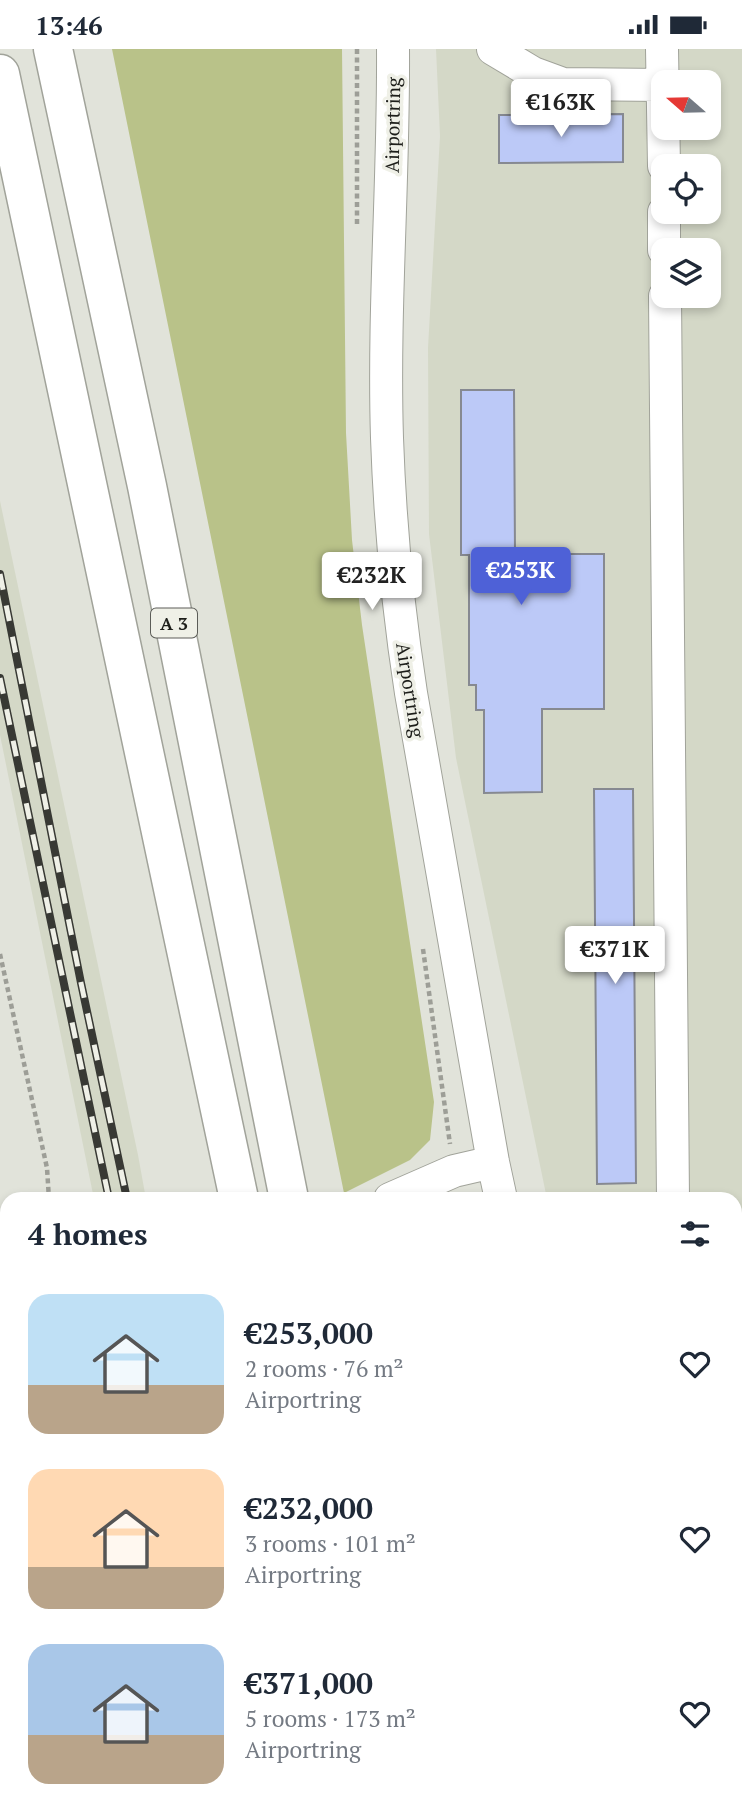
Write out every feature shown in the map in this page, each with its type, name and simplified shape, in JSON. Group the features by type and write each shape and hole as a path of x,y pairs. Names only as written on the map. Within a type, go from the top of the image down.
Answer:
{"highway":[{"name":"A 3","path":"53,49 147,486 288,1192"},
{"path":"0,74 238,1192"}],"street":[{"name":"Airportring","path":"393,49 387,437 399,618 499,1192"},
{"path":"495,49 538,61 567,64 663,66 664,154"},
{"path":"665,308 673,1192"},
{"path":"402,1192 454,1171 493,1162"}],"path":[{"path":"0,954 47,1168 49,1192"}],"shaded area":[{"path":"436,49 742,49 742,1192 546,1192 456,758 429,534 428,348 440,136"},
{"path":"0,501 145,1192 93,1192 0,735"}],"green space":[{"path":"112,49 342,49 346,433 352,540 362,625 434,1102 430,1140 410,1160 344,1192"}],"building":[{"path":"623,114 623,162 499,163 499,115"},
{"path":"461,390 514,390 515,554 604,554 604,709 542,709 542,792 484,793 484,710 476,710 476,685 469,685 469,555 461,555"},
{"path":"594,789 633,789 636,1183 597,1184"}],"railway":[{"path":"0,574 126,1192"},
{"path":"0,678 108,1192"}]}
